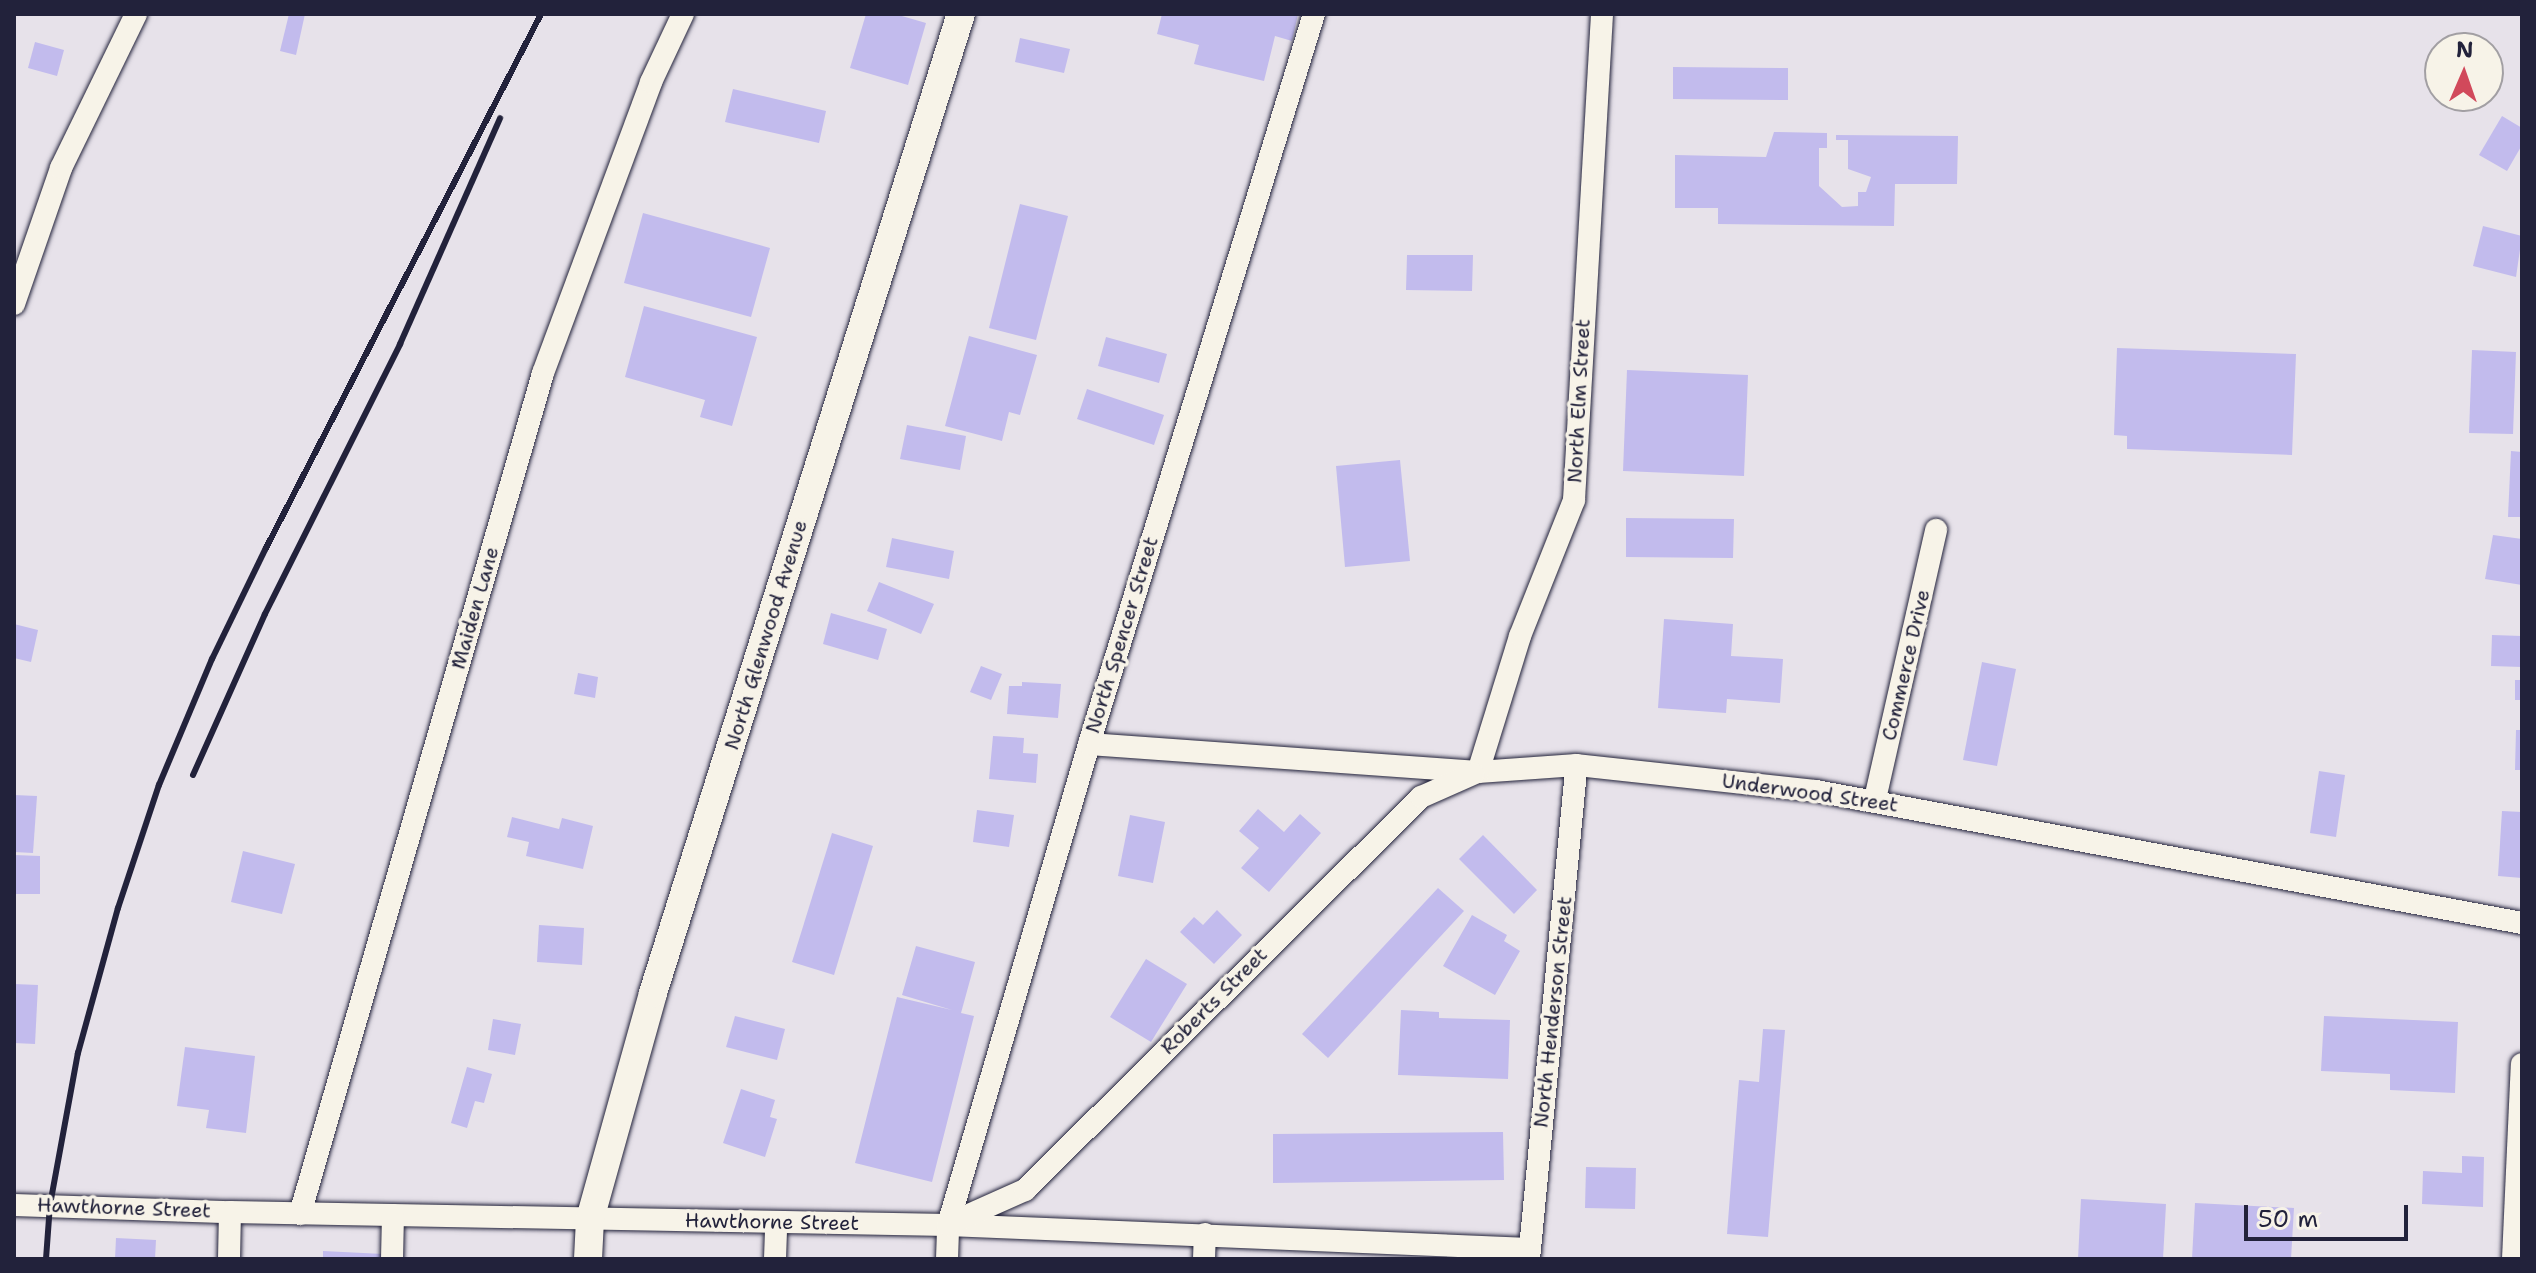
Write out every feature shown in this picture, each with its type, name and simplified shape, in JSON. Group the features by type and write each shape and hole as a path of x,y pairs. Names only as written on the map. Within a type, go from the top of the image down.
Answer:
{"main road":[{"name":"North Glenwood Avenue","path":"588,1259 590,1219 653,993 961,14"}],"street":[{"path":"14,304 61,168 136,14"},
{"name":"Maiden Lane","path":"300,1214 543,373 651,82 683,14"},
{"name":"North Spencer Street","path":"947,1259 948,1225 1089,744 1314,14"},
{"name":"North Elm Street","path":"1478,772 1520,636 1574,500 1602,14"},
{"name":"Commerce Drive","path":"1875,799 1936,530"},
{"name":"Underwood Street","path":"1089,744 1478,772 1577,765 1875,799 2522,923"},
{"name":"North Henderson Street","path":"1530,1254 1577,765"},
{"name":"Roberts Street","path":"948,1225 1025,1190 1421,797 1478,772"},
{"path":"2513,1259 2522,1064"},
{"name":"Hawthorne Street","path":"14,1205 300,1214 948,1225 1205,1234 1530,1254"},
{"path":"229,1259 230,1212"},
{"path":"392,1259 393,1215"},
{"path":"775,1259 776,1222"},
{"path":"1204,1259 1205,1234"}],"building":[{"path":"289,14 305,14 296,55 280,51"},
{"path":"866,14 895,14 926,23 908,85 850,68"},
{"path":"1162,14 1298,14 1292,41 1275,36 1264,81 1194,64 1199,45 1157,34"},
{"path":"1020,38 1070,49 1064,73 1015,62"},
{"path":"35,42 64,50 57,76 28,68"},
{"path":"1673,67 1788,68 1788,100 1673,99"},
{"path":"733,89 826,111 819,143 725,122"},
{"path":"2502,116 2522,128 2522,145 2507,171 2479,155"},
{"path":"1774,132 1827,133 1827,148 1819,148 1819,186 1842,207 1858,206 1858,192 1866,192 1871,177 1848,169 1848,140 1836,140 1836,135 1958,136 1957,184 1895,184 1894,226 1718,224 1718,208 1675,208 1675,155 1766,157"},
{"path":"1020,204 1068,216 1036,340 989,328"},
{"path":"643,213 770,248 751,317 624,283"},
{"path":"2483,226 2522,236 2516,277 2473,266"},
{"path":"1407,255 1473,255 1472,291 1406,290"},
{"path":"644,306 757,337 732,426 700,417 705,400 625,377"},
{"path":"969,336 1037,355 1020,415 1009,412 1002,441 945,426"},
{"path":"1106,337 1167,354 1159,383 1098,366"},
{"path":"2117,348 2296,354 2292,455 2127,449 2127,436 2114,435"},
{"path":"2472,350 2516,352 2513,434 2469,433"},
{"path":"1627,370 1748,375 1744,476 1623,471"},
{"path":"1087,389 1164,415 1154,445 1077,419"},
{"path":"907,425 966,436 960,470 900,459"},
{"path":"2511,451 2522,452 2522,517 2508,517"},
{"path":"1400,460 1410,561 1345,567 1336,466"},
{"path":"1626,518 1734,519 1733,558 1626,557"},
{"path":"2493,535 2522,539 2522,585 2485,579"},
{"path":"892,538 954,551 949,579 886,567"},
{"path":"879,582 934,604 921,634 867,611"},
{"path":"831,613 887,629 878,660 823,644"},
{"path":"1664,619 1733,624 1731,656 1783,659 1780,703 1727,699 1726,713 1658,708"},
{"path":"14,624 38,630 31,662 14,658"},
{"path":"2492,635 2522,636 2522,667 2491,666"},
{"path":"1982,662 2016,669 1997,766 1963,760"},
{"path":"981,666 1002,674 991,700 970,692"},
{"path":"578,673 598,677 595,698 574,694"},
{"path":"2515,680 2522,680 2522,700 2515,700"},
{"path":"1022,682 1061,684 1058,718 1007,714 1009,686 1022,686"},
{"path":"2516,730 2522,730 2522,770 2515,770"},
{"path":"993,736 1024,738 1023,753 1038,754 1036,783 989,779"},
{"path":"2319,771 2345,775 2336,837 2310,833"},
{"path":"14,795 37,796 33,853 14,852"},
{"path":"1258,809 1284,832 1300,814 1321,833 1269,892 1241,868 1259,848 1239,831"},
{"path":"977,810 1014,815 1009,847 973,842"},
{"path":"2502,811 2522,812 2522,878 2498,876"},
{"path":"1130,815 1165,822 1153,883 1118,876"},
{"path":"512,817 559,829 562,818 593,826 583,869 526,856 529,842 507,837"},
{"path":"832,833 873,846 834,975 792,962"},
{"path":"1483,835 1537,890 1514,914 1459,859"},
{"path":"243,851 295,864 282,914 231,902"},
{"path":"14,855 40,856 40,894 14,894"},
{"path":"1438,888 1464,911 1328,1058 1302,1034"},
{"path":"1217,910 1242,935 1214,964 1180,932 1194,917 1203,925"},
{"path":"1472,915 1507,935 1504,941 1520,951 1495,995 1443,966"},
{"path":"539,925 584,928 582,965 537,962"},
{"path":"916,946 975,962 961,1013 974,1016 932,1182 855,1163 897,997 952,1010 902,995"},
{"path":"1146,959 1187,984 1151,1042 1110,1017"},
{"path":"14,984 38,985 35,1044 14,1043"},
{"path":"1401,1010 1439,1012 1439,1018 1510,1020 1508,1079 1398,1075"},
{"path":"735,1016 785,1029 777,1060 726,1047"},
{"path":"2324,1016 2458,1022 2455,1093 2390,1090 2390,1074 2321,1071"},
{"path":"493,1019 521,1024 515,1055 488,1050"},
{"path":"1763,1029 1785,1030 1768,1237 1727,1234 1739,1080 1759,1082"},
{"path":"185,1047 255,1056 246,1133 206,1128 209,1110 177,1106"},
{"path":"467,1067 492,1074 484,1103 475,1101 467,1128 451,1123"},
{"path":"741,1089 775,1100 770,1117 777,1119 765,1157 723,1143"},
{"path":"1503,1132 1504,1180 1273,1183 1273,1134"},
{"path":"2462,1156 2484,1157 2483,1207 2422,1204 2423,1171 2462,1173"},
{"path":"1586,1167 1636,1168 1635,1209 1585,1208"},
{"path":"2081,1199 2166,1204 2163,1259 2078,1259"},
{"path":"2195,1203 2294,1208 2291,1259 2192,1259"},
{"path":"116,1238 156,1240 155,1259 115,1259"},
{"path":"323,1251 383,1254 383,1259 323,1259"}],"railway":[{"path":"46,1259 50,1205 78,1053 118,908 159,785 212,659 266,548 541,14"},
{"path":"193,775 265,614 400,344 500,118"}]}
